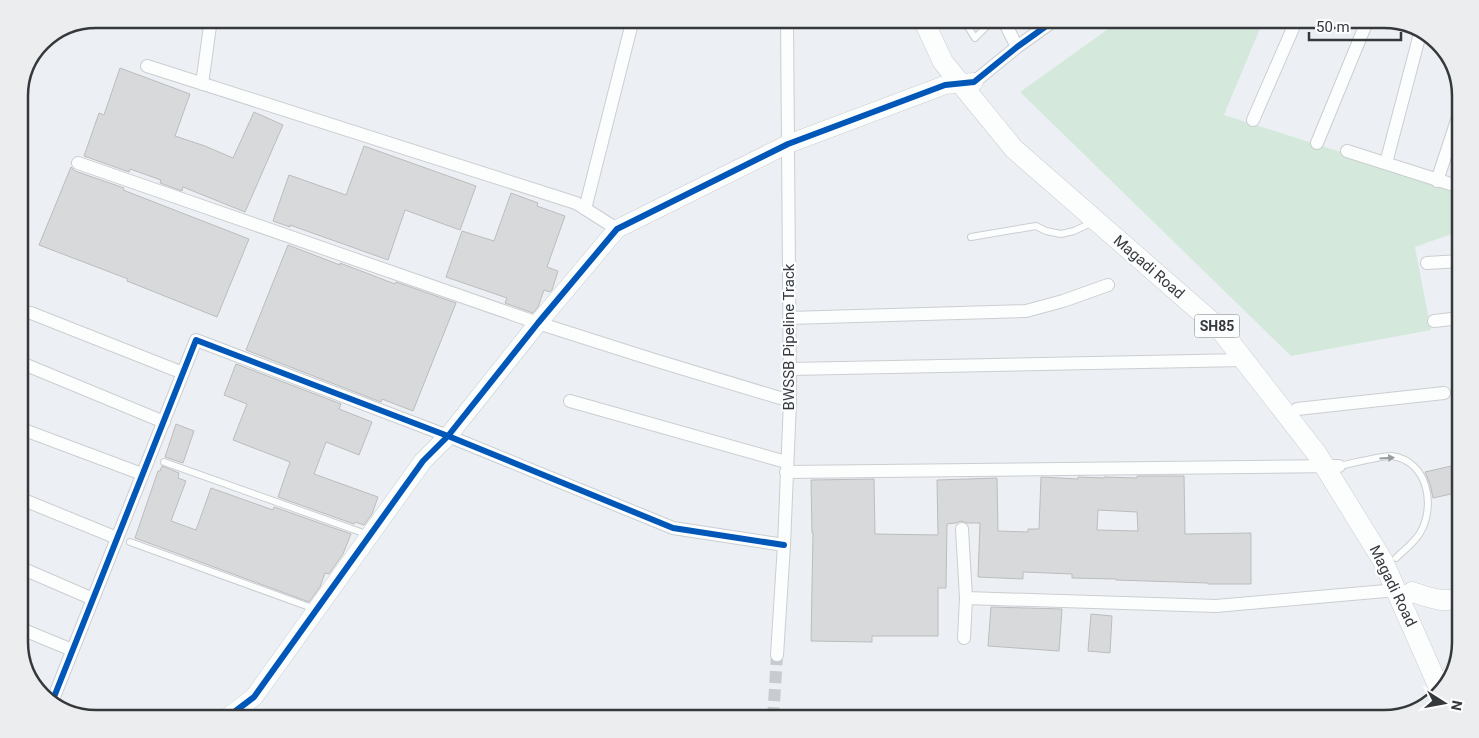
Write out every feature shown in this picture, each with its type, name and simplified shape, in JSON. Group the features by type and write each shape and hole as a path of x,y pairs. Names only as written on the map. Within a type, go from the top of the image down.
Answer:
{"main road":[{"name":"Magadi Road","path":"927,28 943,62 968,82 1025,143 1230,323 1329,450 1332,467 1384,561 1404,591 1442,676"},
{"name":"Magadi Road","path":"941,28 968,82 1014,149 1219,328 1332,467 1396,558 1404,591"},
{"path":"1404,591 1442,600 1452,600"}],"street":[{"path":"202,84 210,28"},
{"path":"585,209 632,28"},
{"name":"BWSSB Pipeline Track","path":"776,655 784,545 790,401 787,28"},
{"path":"1007,28 1016,47"},
{"path":"237,710 254,697 423,461 448,436 616,229 788,144 946,85 968,82 1043,28"},
{"path":"1253,120 1293,28"},
{"path":"1317,144 1364,28"},
{"path":"1386,163 1419,38"},
{"path":"147,66 576,203 616,229"},
{"path":"1438,181 1451,139"},
{"path":"1347,151 1451,185"},
{"path":"78,163 538,323 651,360 790,401"},
{"path":"1427,263 1451,262"},
{"path":"789,318 1026,312 1108,286"},
{"path":"31,313 183,373"},
{"path":"1434,321 1451,319"},
{"path":"54,696 196,340 448,436 673,528 784,545"},
{"path":"790,369 1244,360"},
{"path":"28,366 164,422"},
{"path":"1297,409 1444,393"},
{"path":"570,401 786,467 1332,467"},
{"path":"28,431 142,474"},
{"path":"28,502 117,538"},
{"path":"962,528 966,598 964,638"},
{"path":"28,571 93,599"},
{"path":"966,598 1216,606 1404,591"},
{"path":"28,632 72,650"}],"lane":[{"path":"969,28 975,38 985,28"},
{"path":"971,237 1036,226 1046,231 1061,234 1074,231 1096,220"},
{"path":"1332,467 1391,456 1411,463 1419,471 1426,486 1428,497 1429,508 1427,517 1419,535 1396,558"},
{"path":"164,462 370,536"},
{"path":"130,542 317,610"}],"green space":[{"path":"1109,28 1260,28 1224,115 1451,187 1451,234 1415,247 1431,330 1291,356 1020,92"}],"building":[{"path":"120,68 190,94 175,136 233,158 254,112 283,125 245,212 183,187 182,191 160,183 161,180 130,169 129,172 84,156 99,113 104,115"},
{"path":"364,146 476,186 460,230 405,210 388,260 290,225 290,227 273,221 289,175 346,195"},
{"path":"71,167 75,171 124,188 123,190 249,239 217,317 127,281 128,279 39,245"},
{"path":"511,193 538,203 537,206 565,216 547,267 558,271 552,290 550,292 544,290 538,307 533,313 505,303 507,298 446,277 462,231 494,241"},
{"path":"288,245 395,284 396,282 456,303 413,411 382,399 381,402 246,350"},
{"path":"236,364 341,404 339,409 372,422 359,455 326,442 314,474 378,497 372,514 364,525 355,522 354,524 278,497 290,462 233,440 247,404 224,395"},
{"path":"176,424 194,431 183,463 165,457"},
{"path":"162,466 179,473 178,478 186,481 171,521 196,530 211,488 273,510 274,507 351,534 343,554 329,574 325,573 320,587 309,602 135,538 158,471 160,471"},
{"path":"1452,466 1452,494 1433,498 1425,472"},
{"path":"1137,476 1184,476 1185,534 1251,533 1251,584 1072,578 1072,574 1023,572 1023,579 978,577 980,523 961,521 947,524 946,588 938,588 938,636 872,636 872,642 811,641 813,533 811,480 874,479 875,534 938,535 937,480 997,478 998,531 1028,532 1028,529 1039,529 1041,477 1078,479 1078,477 1137,478","holes":["1098,510 1137,512 1138,531 1097,530"]},
{"path":"991,607 1062,609 1059,651 988,646"},
{"path":"1091,614 1112,616 1110,653 1088,651"}],"tunnel":[{"path":"774,710 777,655"}],"cycle path":[{"path":"237,710 254,697 423,461 448,436 538,323 617,229 788,144 945,85 974,82 1043,28"},
{"path":"54,696 196,340 448,436 673,528 784,545"}]}
